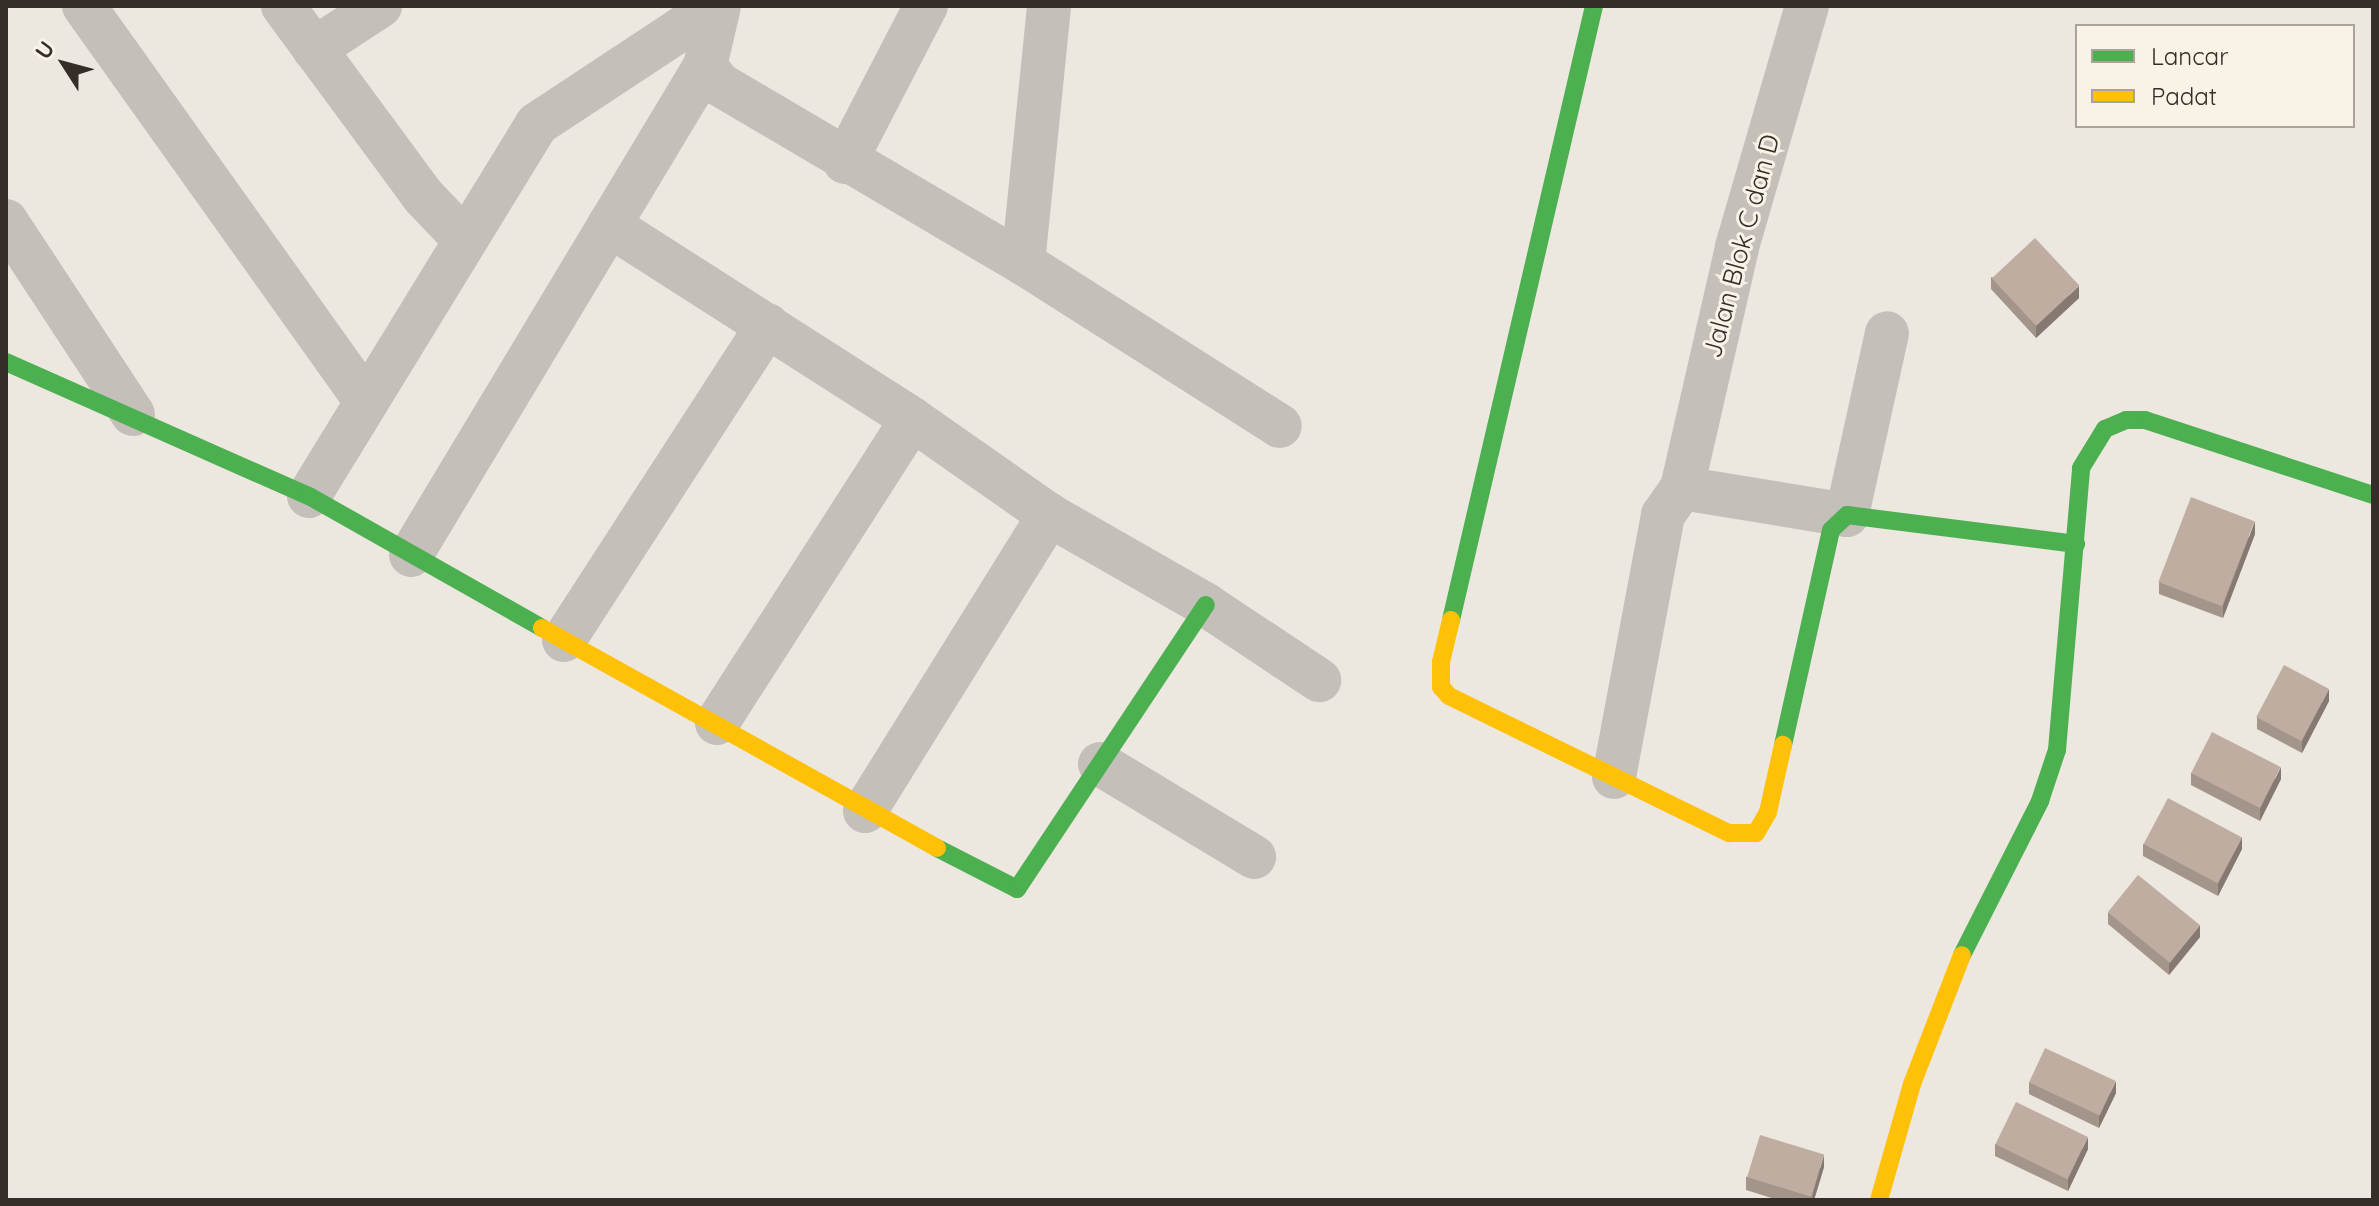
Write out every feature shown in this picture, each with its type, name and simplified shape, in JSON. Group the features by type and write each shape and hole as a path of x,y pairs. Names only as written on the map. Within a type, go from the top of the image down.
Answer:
{"street":[{"path":"84,6 366,402"},
{"path":"283,6 424,197 465,240"},
{"path":"314,49 380,6"},
{"path":"309,496 537,124 718,6"},
{"path":"411,555 705,66 718,6"},
{"path":"845,162 926,6"},
{"path":"1023,263 1049,6"},
{"path":"1594,6 1444,647 1441,687 1449,696 1729,833 1756,833 1768,812 1831,530 1847,515 1887,333"},
{"name":"Jalan Blok C dan D","path":"1614,777 1663,515 1682,488 1737,247 1807,6"},
{"path":"705,66 719,84 845,162 1023,263 1280,426"},
{"path":"6,221 133,414"},
{"path":"609,225 912,419 1049,515 1206,605 1319,680"},
{"path":"564,640 768,325"},
{"path":"6,362 133,414 309,496 717,723 865,811 1017,889 1206,605"},
{"path":"717,723 912,419"},
{"path":"1879,1200 1912,1084 1975,922 2040,801 2057,750 2081,468 2105,429 2126,420 2145,420 2373,495"},
{"path":"1682,488 1847,515 2076,544"},
{"path":"865,811 1049,515"},
{"path":"1100,764 1254,857"}],"building":[{"path":"2035,238 2079,286 2036,326 1992,278"},
{"path":"2191,497 2254,521 2222,606 2158,582"},
{"path":"2284,665 2329,689 2301,741 2256,717"},
{"path":"2212,732 2281,767 2260,808 2191,773"},
{"path":"2168,798 2242,837 2218,883 2144,844"},
{"path":"2138,875 2200,925 2170,963 2108,912"},
{"path":"2045,1048 2116,1081 2100,1115 2029,1082"},
{"path":"2016,1102 2088,1137 2067,1179 1995,1144"},
{"path":"1760,1135 1824,1155 1811,1197 1747,1177"}],"traffic: fast":[{"path":"1451,620 1594,6"},
{"path":"6,362 309,496 542,628"},
{"path":"1962,955 2040,801 2057,750 2081,468 2105,429 2126,420 2145,420 2373,495"},
{"path":"1783,745 1831,530 1847,515 2076,544"},
{"path":"937,848 1017,889 1206,605"}],"traffic: slow":[{"path":"1451,620 1441,662 1441,687 1449,696 1729,833 1756,833 1768,812 1783,745"},
{"path":"542,628 937,848"},
{"path":"1879,1200 1912,1084 1962,955"}]}
